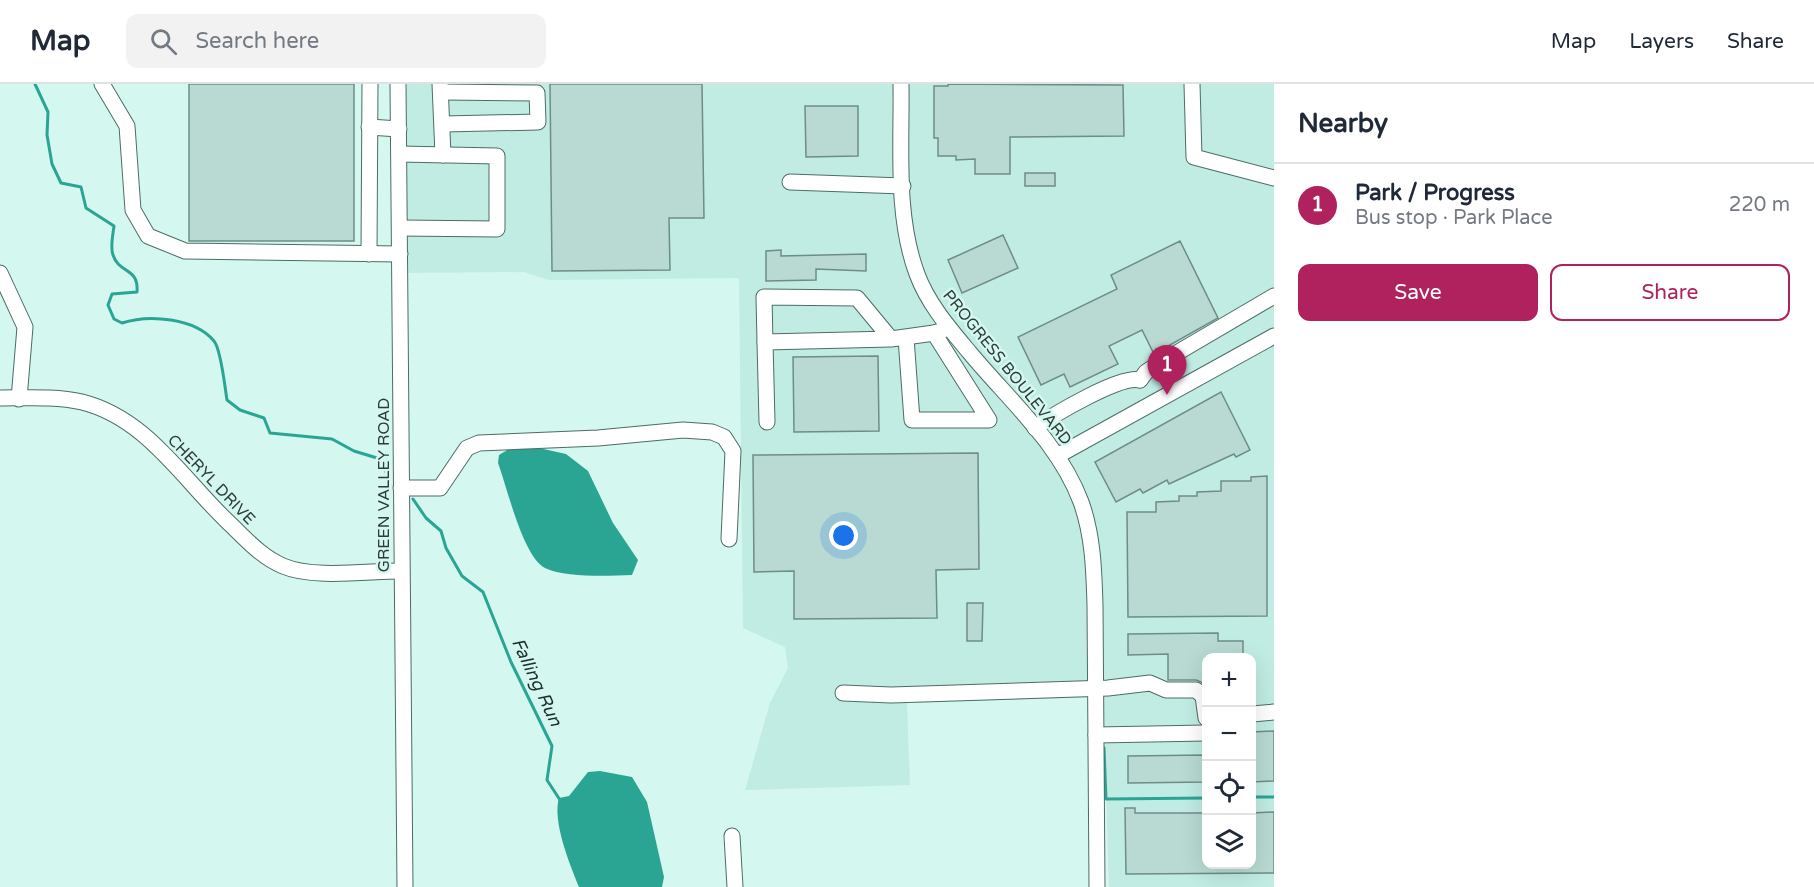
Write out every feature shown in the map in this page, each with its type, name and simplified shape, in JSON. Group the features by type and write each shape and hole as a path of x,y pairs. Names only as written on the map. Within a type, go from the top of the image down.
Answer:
{"street":[{"path":"102,84 127,126 133,210 148,236 185,252 400,254"},
{"path":"369,254 370,84"},
{"name":"GREEN VALLEY ROAD","path":"398,84 405,887"},
{"name":"PROGRESS BOULEVARD","path":"901,84 903,186 907,241 917,275 933,307 949,328 1057,456 1075,488 1090,538 1094,572 1097,887"},
{"path":"1191,84 1194,158 1274,178"},
{"path":"443,124 537,122 537,93 441,88 443,155"},
{"path":"370,101 398,100"},
{"path":"369,127 399,129"},
{"path":"399,154 497,156 497,229 400,228"},
{"path":"790,182 903,186"},
{"path":"0,273 25,327 18,399"},
{"path":"767,422 764,297 857,298 898,338 912,420 989,420 934,333"},
{"path":"1035,428 1057,412 1122,382 1140,380 1146,372 1158,364 1271,302"},
{"path":"765,342 898,338 934,333 949,328"},
{"path":"1057,456 1274,336"},
{"path":"1140,380 1155,402"},
{"name":"CHERYL DRIVE","path":"0,398 81,402 110,412 137,429 171,461 211,506 266,558 286,567 306,572 401,571"},
{"path":"400,488 440,488 467,448 478,442 598,438 683,430 712,432 724,437 733,451 729,539"},
{"path":"843,693 891,695 1150,683 1166,690 1196,690 1203,696 1204,707"},
{"path":"1256,714 1274,712"},
{"path":"1096,735 1202,734"},
{"path":"732,836 735,887"}],"shaded area":[{"path":"398,84 1274,84 1274,887 1109,887 1103,697 907,703 910,785 745,790 770,703 788,668 785,647 743,628 739,278 549,280 524,272 400,273"},
{"path":"530,446 566,454 588,471 613,523 638,560 632,575 588,576 564,573 545,568 537,561 523,536 498,463 499,455 509,449"},
{"path":"600,771 632,777 647,802 664,877 662,887 579,887 560,830 557,808 559,798 569,796 588,772"}],"building":[{"path":"189,84 354,84 354,241 189,241"},
{"path":"550,84 702,84 704,218 669,218 670,270 552,271"},
{"path":"948,84 1123,85 1124,136 1010,137 1010,174 975,174 975,159 956,160 956,156 938,156 938,138 934,138 934,86 948,86"},
{"path":"805,106 858,106 858,156 806,157"},
{"path":"1025,173 1055,173 1055,186 1025,186"},
{"path":"1003,235 1018,268 962,293 948,260"},
{"path":"1180,241 1218,318 1154,354 1142,330 1109,346 1118,364 1070,387 1064,374 1041,385 1018,337 1117,289 1111,275"},
{"path":"781,250 781,256 866,254 866,271 816,269 816,280 766,281 766,251"},
{"path":"878,356 879,431 794,432 793,357"},
{"path":"1221,392 1250,450 1236,457 1234,454 1169,484 1167,480 1143,493 1140,489 1116,502 1095,462"},
{"path":"978,453 979,569 936,570 937,618 794,619 794,571 754,572 753,455"},
{"path":"1267,476 1267,616 1128,617 1127,512 1156,512 1156,502 1179,501 1179,496 1197,496 1197,492 1221,491 1221,481 1251,481 1251,477"},
{"path":"967,603 983,603 982,641 967,641"},
{"path":"1218,633 1218,641 1243,641 1243,653 1202,653 1202,682 1196,680 1168,680 1168,654 1128,655 1128,634"},
{"path":"1274,731 1274,781 1256,782 1256,732"},
{"path":"1202,755 1202,782 1128,783 1128,756"},
{"path":"1125,808 1135,808 1135,813 1202,813 1202,869 1256,869 1256,813 1274,812 1274,873 1126,874"}],"waterway":[{"name":"Falling Run","path":"35,84 48,112 47,135 52,164 61,183 81,187 86,208 114,226 113,255 116,261 135,278 137,292 112,294 108,305 114,319 122,323 145,319 171,320 206,333 214,341 221,360 227,400 240,410 264,418 270,433 332,439 354,451 377,458 388,475"},
{"name":"Falling Run","path":"413,499 426,518 441,531 446,548 462,576 483,592 511,662 552,746 547,780 560,800"},
{"path":"1104,748 1106,799 1202,798"},
{"path":"1256,797 1274,797"}],"place":[{"name":"Park / Progress","path":"1167,395"}]}
